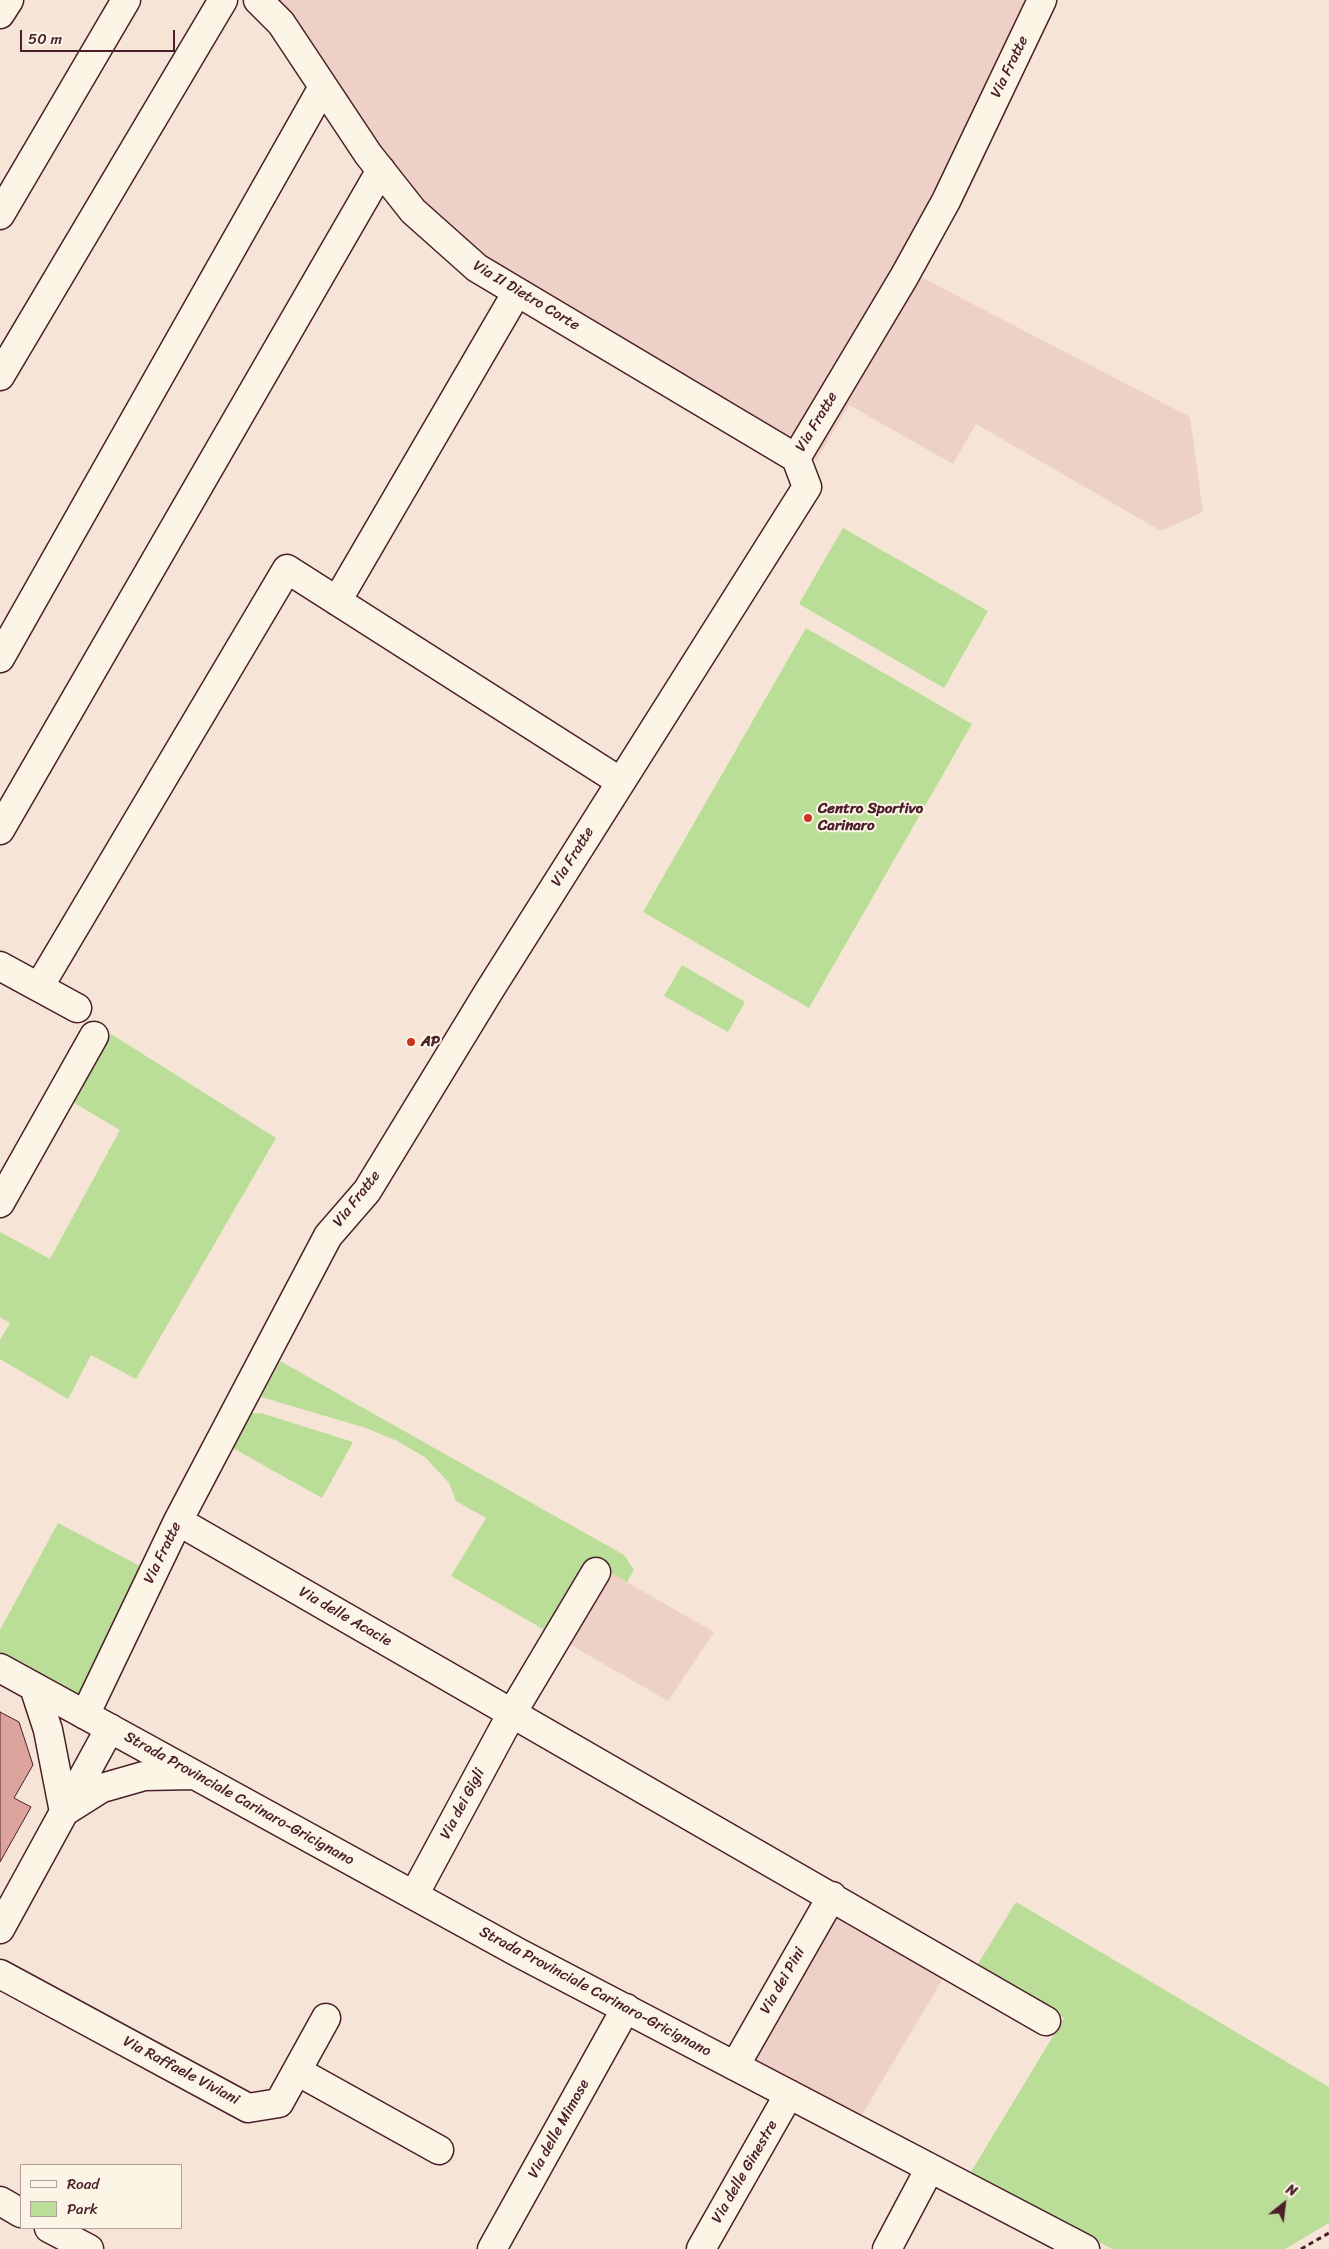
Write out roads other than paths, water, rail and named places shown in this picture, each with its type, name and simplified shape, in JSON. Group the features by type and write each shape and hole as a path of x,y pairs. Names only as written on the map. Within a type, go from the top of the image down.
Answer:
{"street":[{"path":"0,14 8,0"},
{"path":"0,215 126,0"},
{"path":"0,376 223,0"},
{"name":"Via II Dietro Corte","path":"258,0 281,23 381,170 413,211 477,268 796,458"},
{"name":"Via Fratte","path":"85,1715 178,1521 328,1236 367,1191 489,991 807,487 796,458 904,277 946,201 1042,0"},
{"path":"0,658 323,87"},
{"path":"0,830 381,170"},
{"path":"337,601 517,292"},
{"path":"39,987 287,569 621,782"},
{"path":"0,966 77,1008"},
{"path":"0,1203 94,1036"},
{"name":"Via delle Acacie","path":"178,1521 1046,2021"},
{"name":"Via dei Gigli","path":"414,1895 512,1713 596,1572"},
{"name":"Strada Provinciale Carinaro-Gricignano","path":"0,1668 414,1895 1085,2249"},
{"path":"34,1686 48,1730 64,1812"},
{"path":"0,1929 110,1728"},
{"path":"64,1812 102,1788 144,1776 196,1775"},
{"name":"Via dei Pini","path":"735,2066 832,1896"},
{"name":"Via Raffaele Viviani","path":"0,1974 248,2108 279,2103 326,2018"},
{"name":"Via delle Mimose","path":"492,2249 626,2008"},
{"path":"297,2071 439,2150"},
{"name":"Via delle Ginestre","path":"701,2249 789,2094"},
{"path":"887,2249 930,2168"},
{"path":"0,2201 20,2212"},
{"path":"51,2229 89,2249"}],"place":[{"name":"Centro Sportivo Carinaro","path":"808,818"},
{"name":"AP","path":"411,1042"}]}
